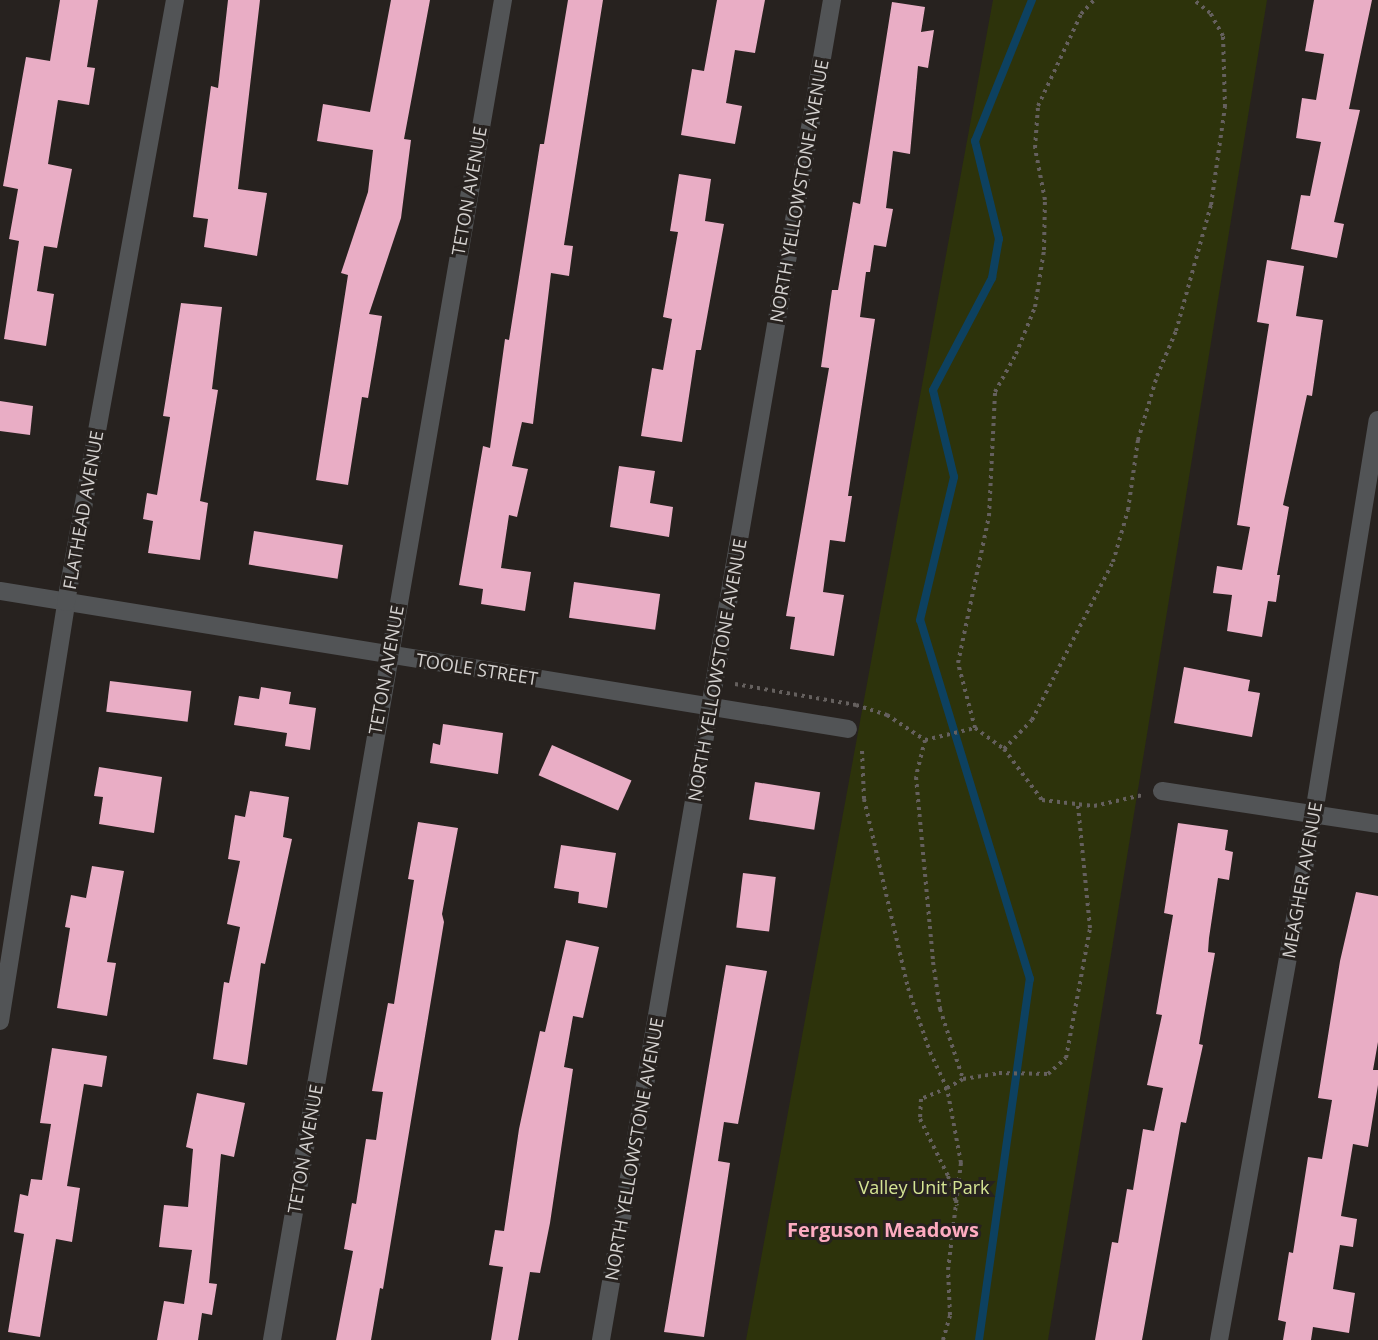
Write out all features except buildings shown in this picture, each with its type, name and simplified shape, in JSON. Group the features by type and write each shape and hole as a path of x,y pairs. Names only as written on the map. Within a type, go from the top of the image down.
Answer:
{"street":[{"name":"FLATHEAD AVENUE","path":"0,1021 66,602 175,0"},
{"name":"TETON AVENUE","path":"272,1340 503,0"},
{"name":"NORTH YELLOWSTONE AVENUE","path":"601,1340 832,0"},
{"name":"MEAGHER AVENUE","path":"1219,1340 1314,813 1378,420"},
{"name":"TOOLE STREET","path":"0,591 848,729"},
{"path":"1162,791 1378,824"}],"path":[{"path":"1094,0 1081,14 1038,106 1035,148 1045,200 1044,250 1035,306 1016,354 995,392 989,516 958,663 975,728 1004,749 1042,800 1078,806 1162,791"},
{"path":"1004,749 1032,720 1113,562 1128,510 1138,440 1176,332 1211,205 1225,107 1224,36 1210,13 1194,0"},
{"path":"945,736 975,728"},
{"path":"925,740 916,777 919,839 940,1009 963,1079"},
{"path":"862,751 864,799 908,988 930,1052 947,1088 961,1163 948,1270 950,1315 942,1340"},
{"path":"957,1206 948,1176 920,1119 921,1099 963,1079 999,1073 1032,1076 1048,1074 1066,1058 1079,1004 1090,928 1078,806"}],"green space":[{"name":"Valley Unit Park","path":"993,0 1267,0 1048,1340 746,1340"}],"waterway":[{"path":"979,1340 1030,979 920,620 954,477 933,390 992,278 999,239 975,141 1032,0"}],"district":[{"name":"Ferguson Meadows","path":"883,1229"}]}
